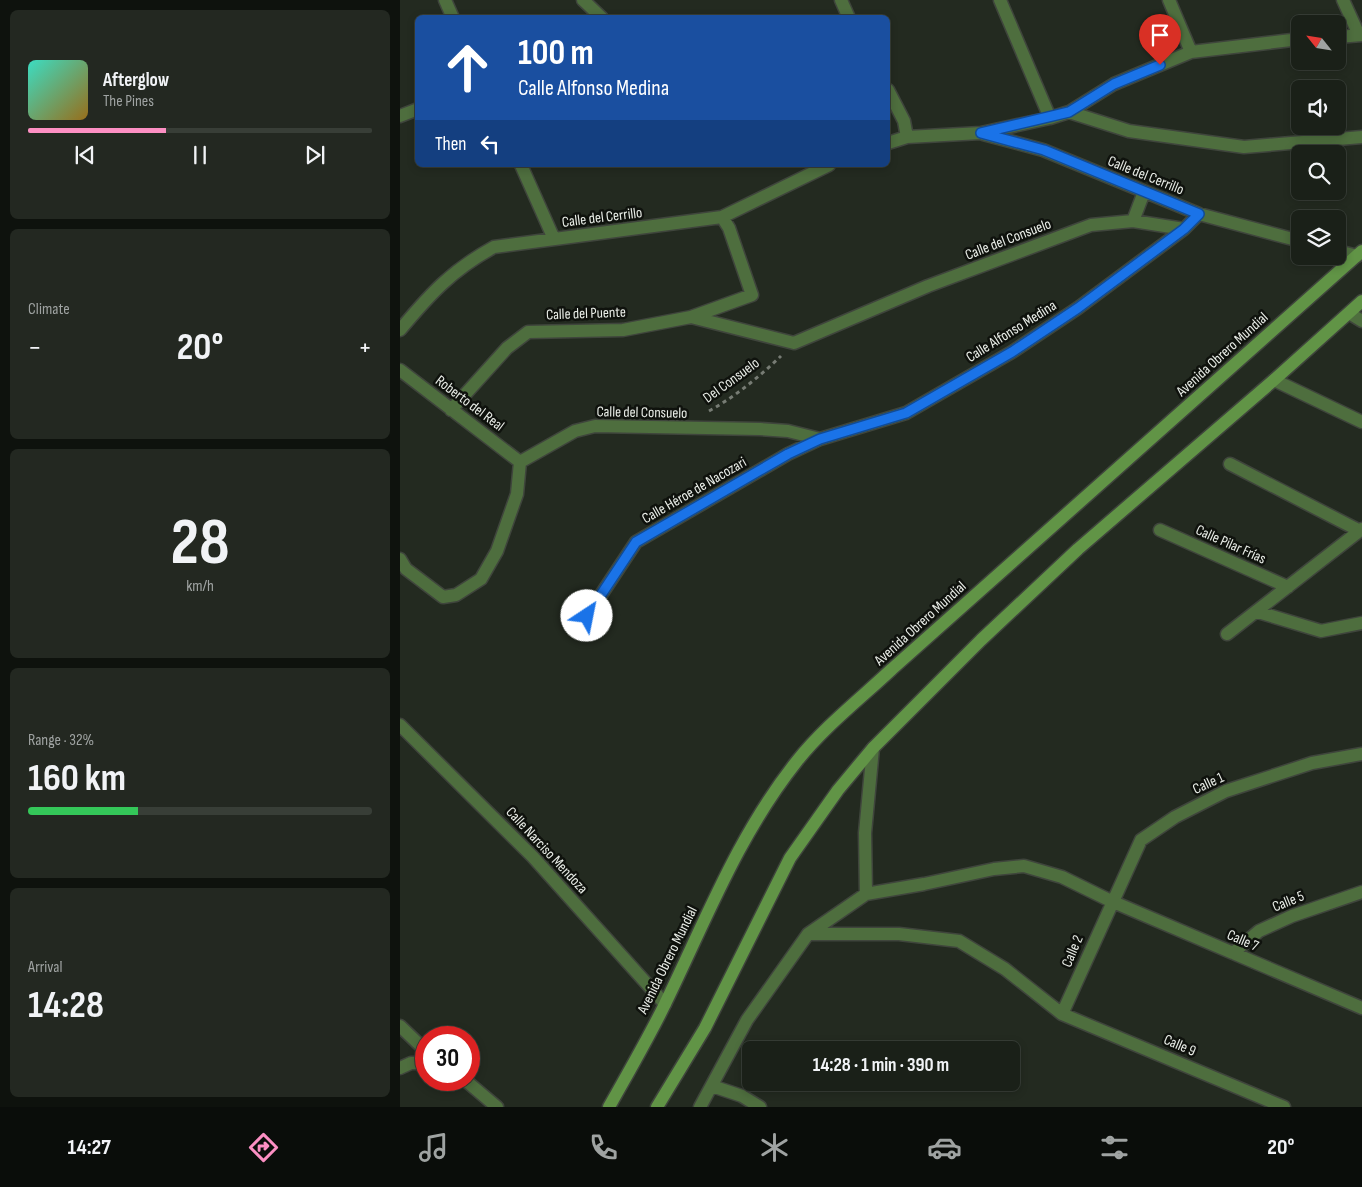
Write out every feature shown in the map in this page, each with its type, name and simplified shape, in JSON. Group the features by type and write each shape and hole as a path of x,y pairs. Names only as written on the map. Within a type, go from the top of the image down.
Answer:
{"main road":[{"name":"Avenida Obrero Mundial","path":"609,1107 664,1004 732,860 758,814 798,760 824,732 892,669 1359,254"},
{"path":"657,1107 705,1028 790,858 838,790 873,748 981,640 1078,549 1274,380 1362,300"}],"street":[{"path":"445,0 452,15"},
{"path":"583,0 599,15"},
{"path":"841,0 848,15"},
{"path":"1000,0 1050,118"},
{"path":"1169,0 1190,52"},
{"path":"1343,0 1361,35 1346,36"},
{"name":"Calle del Cerrillo","path":"890,142 907,137 981,133 1050,118 1069,112 1114,84 1190,52 1291,40"},
{"path":"890,94 904,121 907,137"},
{"path":"400,116 415,110"},
{"path":"1069,112 1129,131 1244,147 1362,137"},
{"name":"Calle del Cerrillo","path":"981,133 1044,150 1199,214 1291,239"},
{"path":"522,167 554,239"},
{"name":"Calle del Cerrillo","path":"400,330 434,290 467,262 494,246 684,224 722,217 825,167"},
{"path":"1133,221 1144,192"},
{"name":"Calle Alfonso Medina","path":"820,439 906,413 1012,352 1078,308 1184,229 1199,214"},
{"name":"Calle del Puente","path":"451,410 507,348 528,332 623,330 691,317 752,295 729,228 722,217"},
{"name":"Calle del Consuelo","path":"794,343 928,286 1091,225 1133,221 1184,229"},
{"path":"1346,252 1359,254"},
{"path":"1349,313 1362,321"},
{"path":"691,317 794,343"},
{"name":"Roberto del Real","path":"400,370 520,462"},
{"path":"1274,380 1362,422"},
{"name":"Calle del Consuelo","path":"520,462 575,431 595,426 760,429 788,431 820,439"},
{"name":"Calle Héroe de Nacozari","path":"587,616 636,542 788,454 820,439"},
{"path":"400,559 406,569 443,598 456,595 481,579 497,551 517,494 520,462"},
{"path":"1227,634 1258,612 1361,530 1230,464"},
{"name":"Calle Pilar Frías","path":"1160,530 1288,587"},
{"path":"1258,612 1321,631 1362,623"},
{"name":"Calle Narciso Mendoza","path":"400,724 534,857 664,1004"},
{"path":"700,1107 747,1020 808,934 866,894 865,833 873,748"},
{"name":"Calle 1","path":"1111,901 1141,840 1175,817 1226,791 1262,778 1312,763 1362,754"},
{"name":"Calle 7","path":"866,894 994,869 1024,866 1062,877 1111,901 1362,1008"},
{"name":"Calle 5","path":"1233,953 1259,931 1292,916 1362,892"},
{"name":"Calle 2","path":"1062,1014 1111,901"},
{"name":"Calle 9","path":"808,934 899,934 959,941 1005,969 1062,1014 1284,1107"},
{"path":"400,1026 415,1041"},
{"path":"400,1068 415,1063"},
{"path":"712,1086 742,1096 760,1107"},
{"path":"478,1091 497,1107"}],"path":[{"name":"Del Consuelo","path":"702,414 728,400 758,378 794,343"}],"route":[{"path":"587,616 636,542 788,454 820,439 906,413 1012,352 1078,308 1184,229 1199,214 1044,150 981,133 1069,112 1114,84 1160,65"}]}
